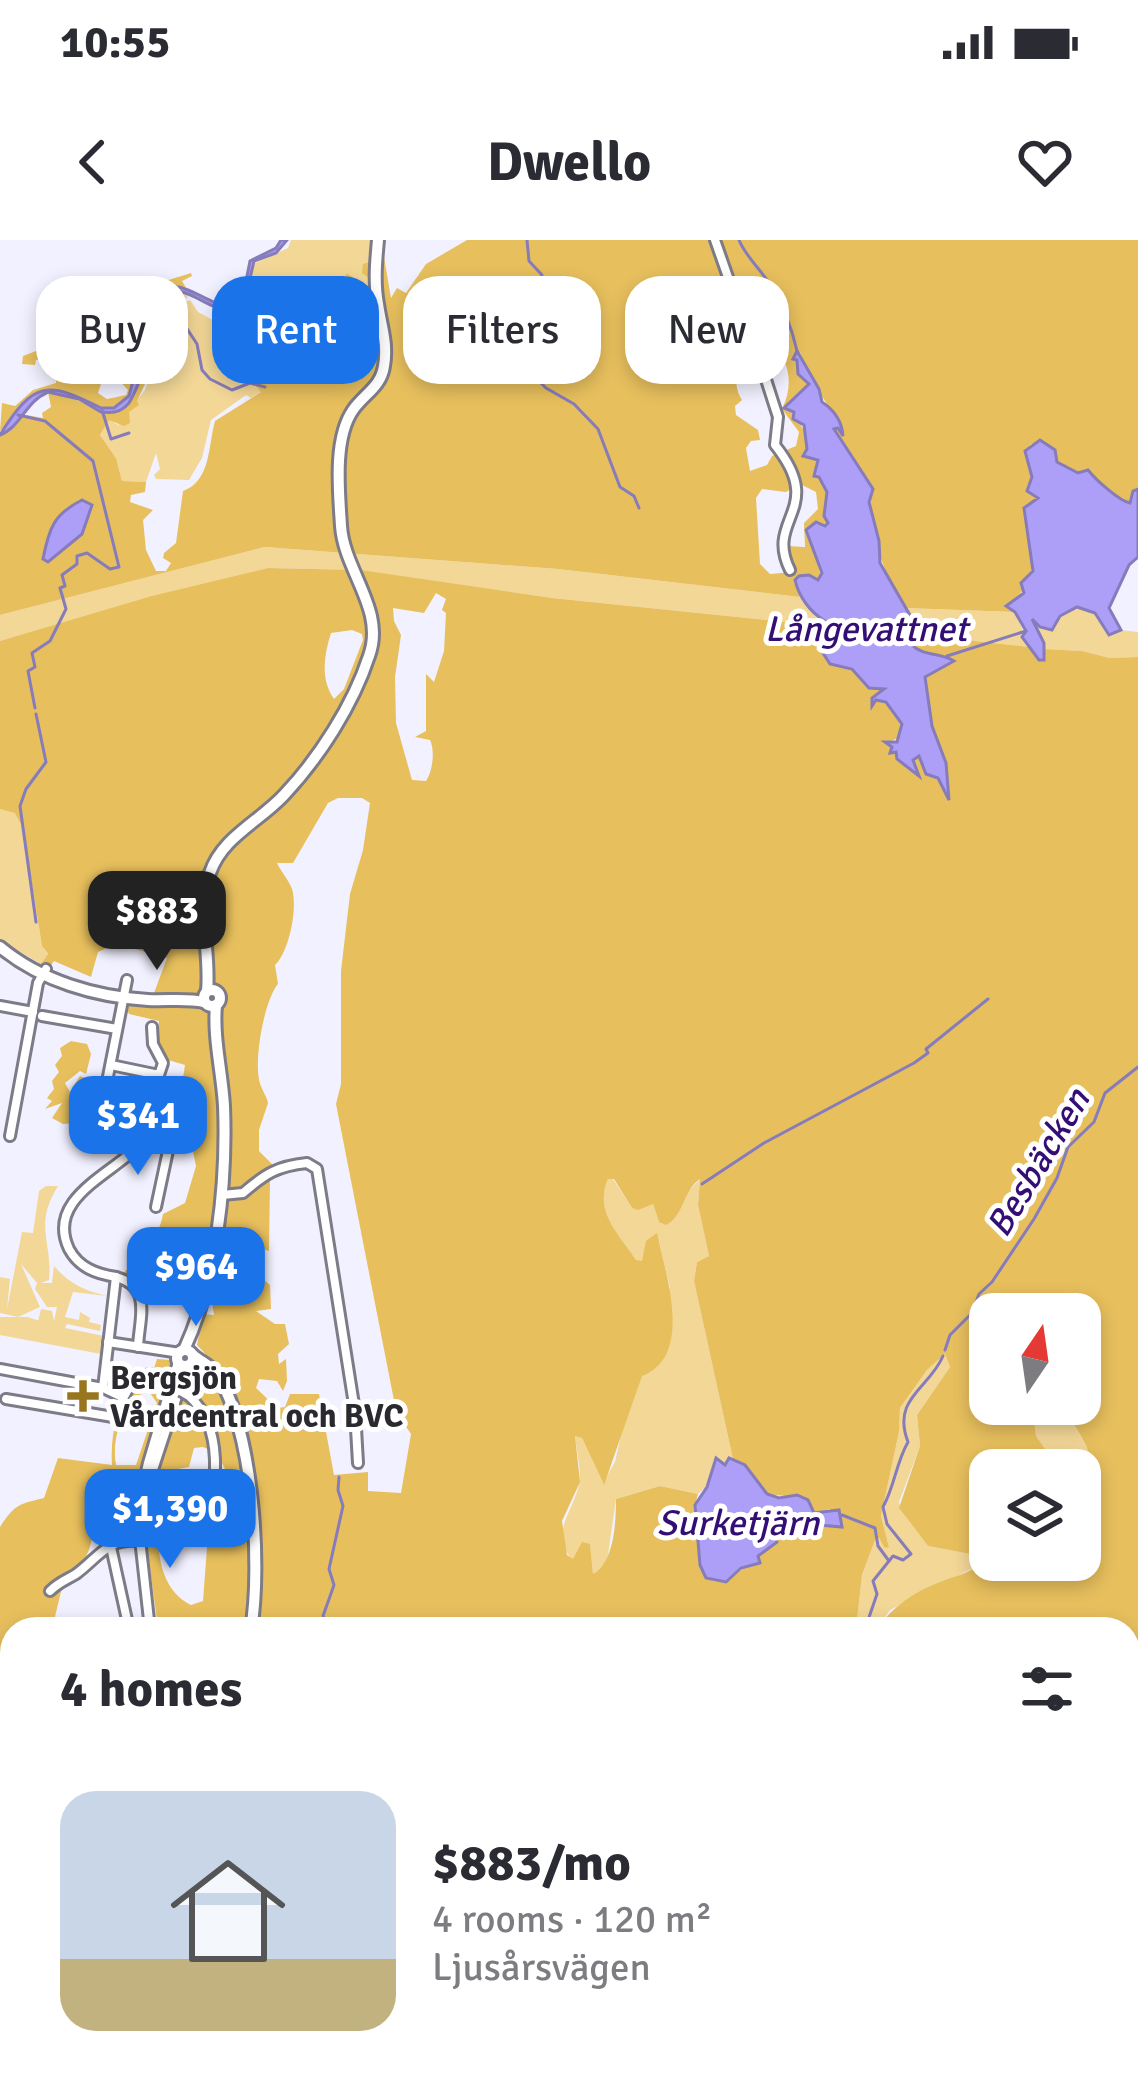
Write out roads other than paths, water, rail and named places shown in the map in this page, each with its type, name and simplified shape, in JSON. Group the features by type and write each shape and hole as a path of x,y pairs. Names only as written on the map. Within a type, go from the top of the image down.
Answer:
{"main road":[{"path":"252,1617 256,1563 249,1484 234,1419 218,1379 184,1357 215,1241 221,1195 224,1107 209,998 204,898 216,859 304,771 347,703 371,652 372,618 342,532 341,458 350,415 377,384 384,368 386,339 376,288 378,240"},
{"path":"0,946 82,989 209,998"}],"street":[{"path":"715,240 729,280 733,331 762,365 778,419 775,445 790,462 796,479 797,500 783,538 790,570"},
{"path":"10,1136 45,972"},
{"path":"101,1112 125,990"},
{"path":"0,1006 117,1029"},
{"path":"138,1347 141,1297 135,1286 94,1272 76,1259 67,1244 65,1220 75,1199 145,1139 150,1128 163,1064 153,1044 152,1027"},
{"path":"111,1065 159,1075"},
{"path":"150,1128 164,1132 169,1143 156,1207"},
{"path":"221,1195 243,1193 262,1174 278,1167 308,1163 317,1169 355,1411 358,1463"},
{"path":"106,1389 116,1277"},
{"path":"107,1339 184,1357"},
{"path":"150,1617 137,1528 144,1478 184,1357"},
{"path":"136,1544 184,1357"},
{"path":"0,1369 106,1389 122,1397"},
{"path":"6,1399 110,1417 131,1380 142,1374 153,1375 190,1396 202,1410 214,1441 206,1528"},
{"path":"50,1592 97,1552 136,1544"},
{"path":"111,1547 126,1617"}],"water":[{"path":"287,240 276,253 254,261 247,276 250,261"},
{"path":"188,290 212,302 212,305 188,294"},
{"name":"Långevattnet","path":"797,351 822,402 839,421 843,436 834,429 873,489 869,502 880,563 911,617 911,644 954,661 925,677 932,726 946,763 949,800 938,778 926,774 919,756 913,760 919,776 897,759 896,752 890,753 892,747 885,742 897,742 902,724 886,702 876,700 872,706 872,698 884,689 869,688 852,669 830,664 820,639 825,621 810,609 797,586 799,576 818,580 822,573 806,530 816,522 828,523 824,516 827,492 814,476 818,460 803,456 807,449 804,425 784,408 809,384 798,374 793,359"},
{"path":"132,384 138,384 122,409 101,412 79,399 48,392 0,435 23,404 43,391 68,393 101,408 114,408 129,396"},
{"path":"1040,440 1055,450 1057,462 1078,473 1088,470 1125,501 1130,503 1138,489 1138,557 1129,565 1109,608 1121,630 1109,635 1095,613 1077,607 1060,616 1052,630 1032,619 1044,643 1044,660 1039,660 1022,637 1026,631 1006,606 1024,593 1021,583 1033,571 1024,508 1038,498 1027,491 1032,477 1025,451"},
{"path":"82,500 92,505 82,534 48,562 43,559 54,523"},
{"name":"Surketjärn","path":"716,1458 725,1465 729,1458 745,1465 767,1494 797,1495 808,1500 814,1513 839,1510 842,1527 781,1526 774,1536 777,1542 758,1556 760,1563 741,1568 726,1582 706,1578 700,1565 695,1505 707,1487"}],"waterway":[{"path":"527,240 529,261 542,275 509,351 598,429 620,487 634,496 639,508"},
{"path":"739,240 777,296 797,351"},
{"path":"188,330 210,379 232,390 250,383 265,387"},
{"path":"102,410 111,439 129,433"},
{"path":"18,415 45,421 93,461 119,567 110,569 87,553 77,556 77,564 62,575 66,609 50,641 32,653 35,667 28,671 35,708"},
{"path":"947,656 1026,631"},
{"path":"36,714 46,762 20,806 36,922"},
{"path":"702,1184 764,1143 914,1063 988,999"},
{"name":"Besbäcken","path":"945,1350 950,1335 972,1313 979,1294 1034,1219 1068,1147 1094,1122 1105,1093 1138,1067"},
{"path":"889,1561 911,1554 887,1524 883,1507 908,1442 904,1414 943,1356"},
{"path":"324,1617 334,1585 329,1569 343,1506 339,1477"},
{"path":"842,1515 875,1528 878,1546 889,1561 873,1581 877,1594 869,1617"}],"place":[{"name":"Bergsjön Vårdcentral och BVC","path":"83,1396"}]}
